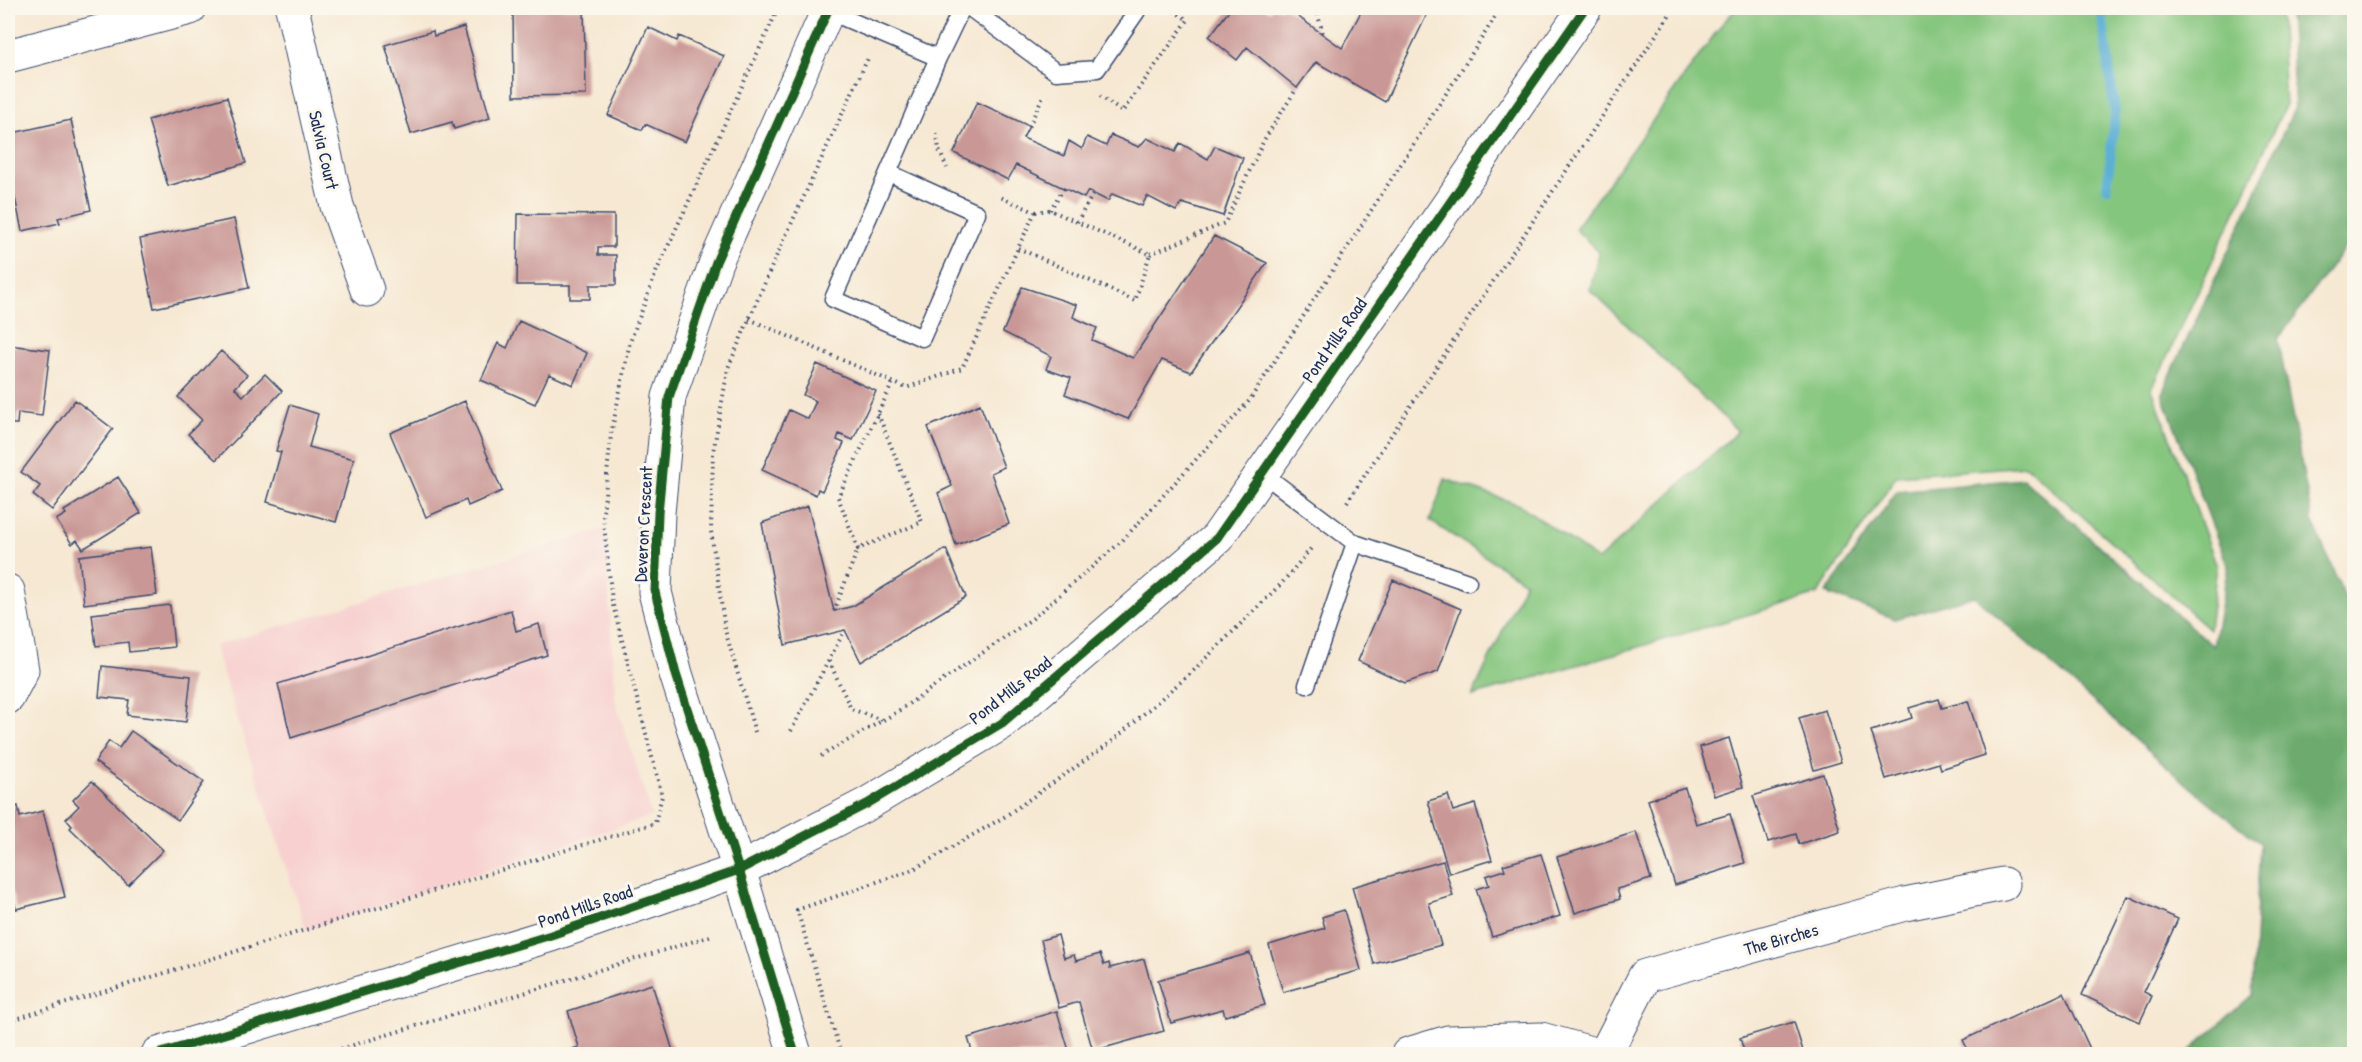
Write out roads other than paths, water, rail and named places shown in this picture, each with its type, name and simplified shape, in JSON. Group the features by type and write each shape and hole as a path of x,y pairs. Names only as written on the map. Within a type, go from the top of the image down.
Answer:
{"street":[{"path":"8,56 190,8"},
{"name":"Salvia Court","path":"292,8 337,206 367,290"},
{"name":"Pond Mills Road","path":"158,1054 552,935 740,870 867,804 1002,723 1217,538 1585,8"},
{"name":"Deveron Crescent","path":"795,1054 740,870 676,674 655,592 658,513 669,397 716,262 826,9"},
{"path":"8,591 22,670 8,697"},
{"name":"The Birches","path":"1605,1054 1645,976 1905,904 2003,884"},
{"path":"1408,1054 1448,1042 1541,1040 1594,1054"}],"lane":[{"path":"889,172 977,213 922,338 833,299 938,58 962,8"},
{"path":"970,8 1056,72 1097,69 1137,11 1132,8"},
{"path":"826,9 938,58"},
{"path":"1262,473 1355,543 1468,582"},
{"path":"1307,685 1355,543"}],"waterway":[{"path":"2101,8 2115,113 2107,188"}]}
